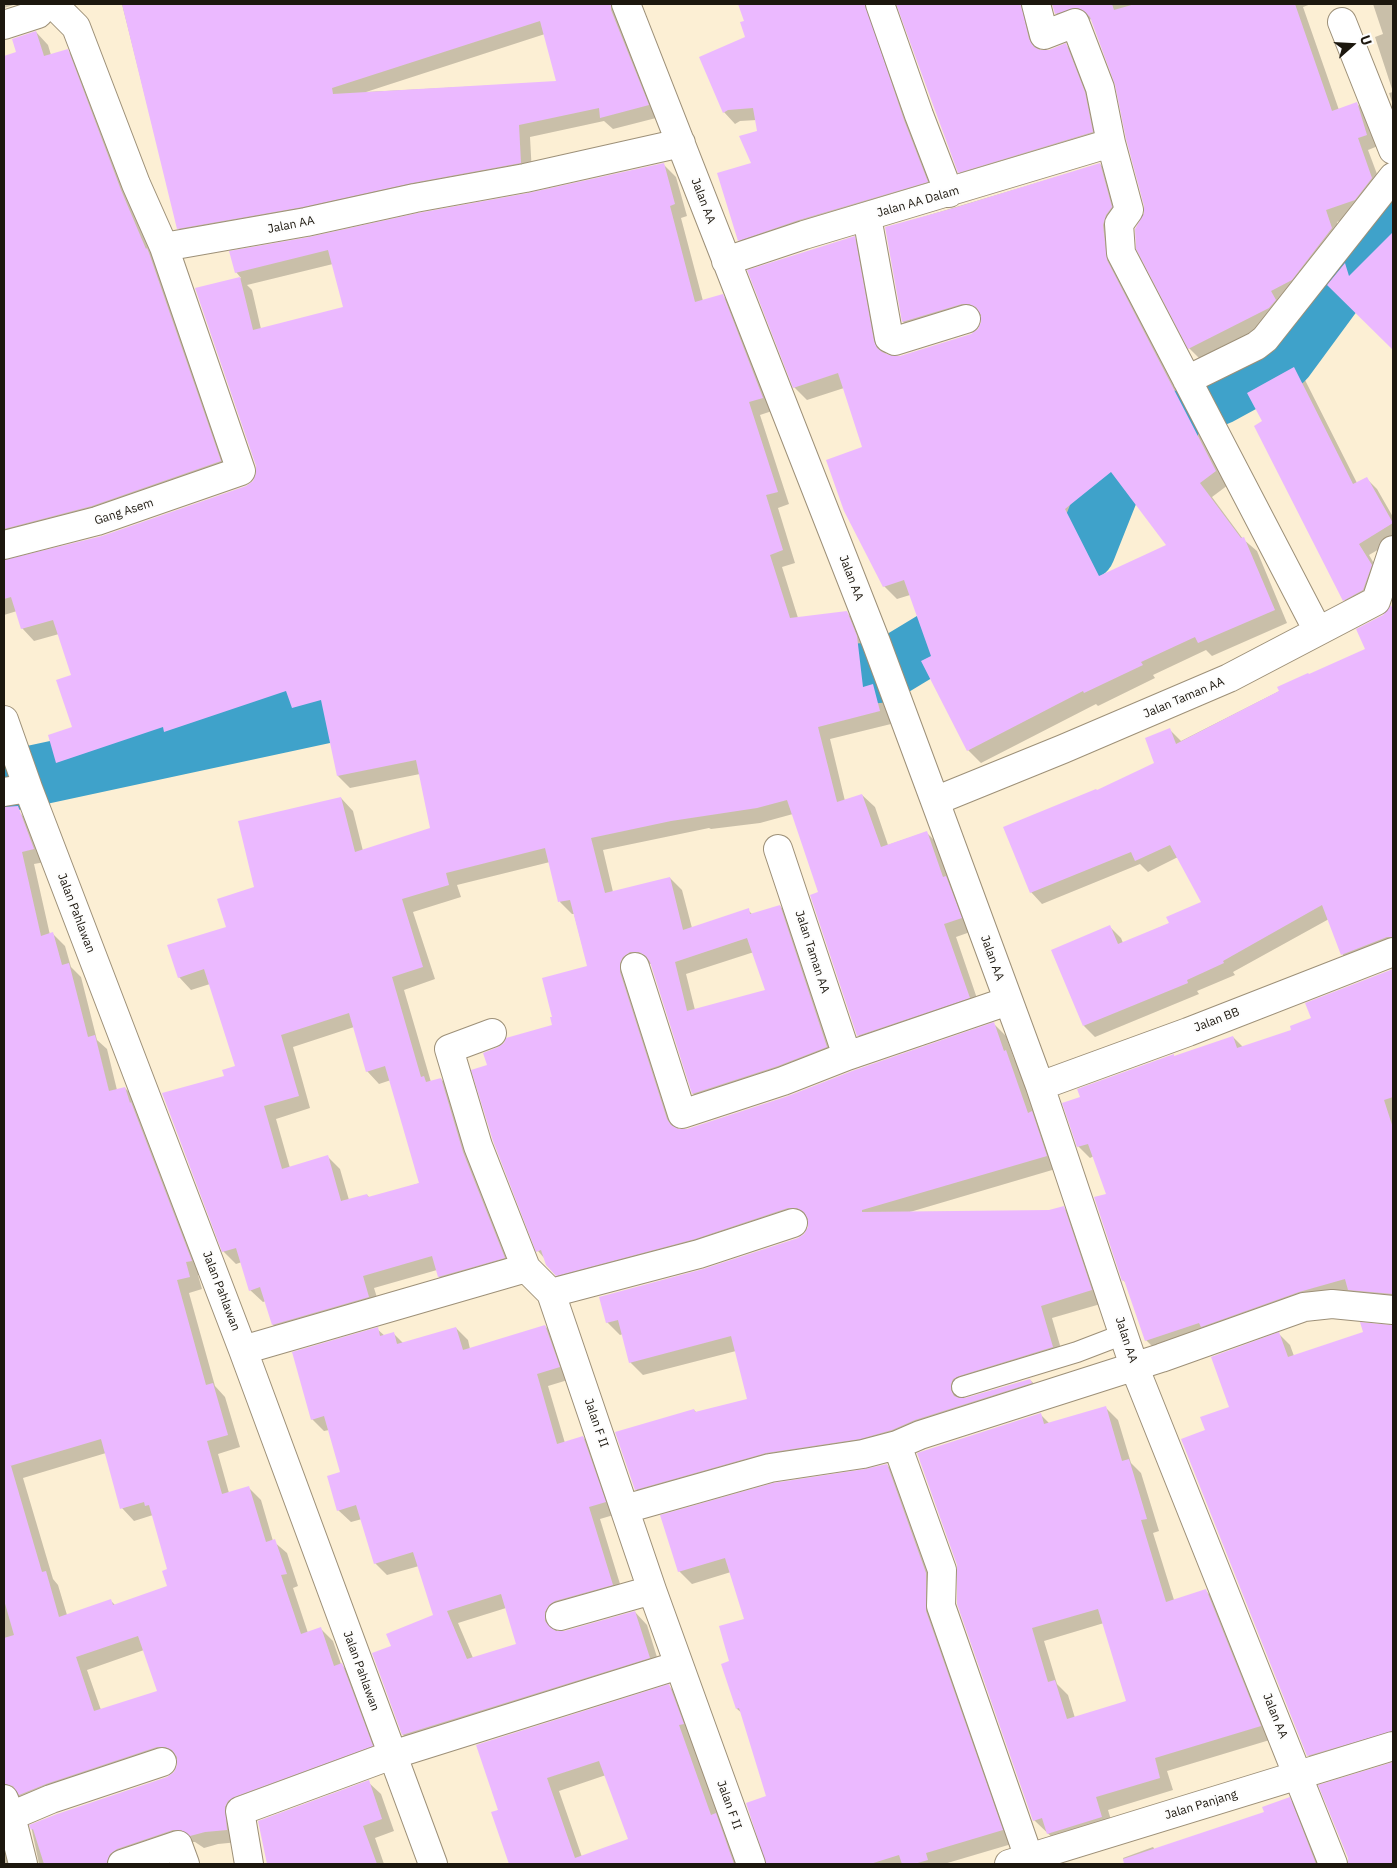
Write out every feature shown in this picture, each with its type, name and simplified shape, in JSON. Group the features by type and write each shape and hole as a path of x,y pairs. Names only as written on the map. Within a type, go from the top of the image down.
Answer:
{"street":[{"path":"4,26 38,14 47,4"},
{"path":"53,4 76,27 136,184 164,247"},
{"name":"Jalan AA","path":"626,4 876,642 888,679 1040,1086 1134,1366 1333,1864"},
{"path":"880,4 949,193"},
{"path":"1036,4 1044,35 1075,23 1100,88 1110,144 1129,210 1119,224 1121,253 1318,631"},
{"path":"1342,22 1393,150"},
{"name":"Jalan AA","path":"164,247 306,222 415,198 525,178 681,143"},
{"name":"Jalan AA Dalam","path":"726,261 804,235 1110,144"},
{"path":"1186,380 1266,340 1393,177"},
{"path":"867,217 889,338 895,340 966,318"},
{"name":"Gang Asem","path":"4,545 97,521 241,471 164,247"},
{"name":"Jalan Taman AA","path":"935,801 1063,750 1229,678 1376,601 1393,550"},
{"name":"Jalan Pahlawan","path":"4,720 18,779 243,1350 433,1864"},
{"name":"Jalan Taman AA","path":"778,849 847,1056"},
{"name":"Jalan BB","path":"1040,1086 1188,1032 1393,952"},
{"path":"634,967 682,1114 783,1081 847,1056 1008,1001"},
{"path":"243,1350 526,1268 478,1146 449,1049 492,1033"},
{"path":"551,1293 699,1254 794,1223"},
{"name":"Jalan F II","path":"526,1268 551,1293 652,1590 751,1864"},
{"path":"626,1509 770,1468 863,1454 897,1445 920,1435 1134,1366 1304,1307 1332,1304 1393,1310"},
{"path":"897,1445 942,1570 941,1606 1019,1861"},
{"path":"560,1616 652,1590"},
{"path":"250,1864 240,1812 392,1755 679,1665"},
{"name":"Jalan Panjang","path":"1019,1861 1393,1746"},
{"path":"22,1864 7,1807 51,1799 162,1762"},
{"path":"122,1864 178,1845 185,1864"}],"lane":[{"path":"962,1387 1077,1352 1124,1334"}],"building":[{"path":"122,4 611,4 611,10 649,105 600,118 599,108 519,125 521,163 412,183 303,207 177,229","holes":["540,21 556,81 333,94 332,88"]},
{"path":"738,4 865,4 904,120 928,182 799,220 738,241 717,173 751,163 739,136 757,131 753,108 728,110 723,113 699,57 745,37 740,22 744,21"},
{"path":"896,4 1021,4 1029,39 1034,47 1040,50 1049,50 1066,43 1085,92 1093,132 958,173"},
{"path":"1052,4 1112,4 1114,10 1135,4 1295,4 1332,111 1357,102 1367,135 1358,138 1372,178 1355,200 1326,210 1332,228 1292,280 1271,291 1276,300 1269,308 1188,349 1136,249 1135,229 1144,213 1144,206 1126,139 1115,85 1090,17 1084,11 1077,8 1055,14"},
{"path":"36,31 44,56 68,49 121,190 149,253 221,461 92,506 4,529 4,56 16,52 12,39"},
{"path":"664,163 675,204 670,206 695,302 723,294 763,398 749,402 778,492 766,495 783,550 770,555 790,618 847,611 857,636 863,687 873,684 880,711 818,727 837,802 862,794 881,847 927,831 943,877 946,876 962,918 944,924 970,998 857,1036 810,895 818,892 787,800 757,808 671,821 591,838 605,893 670,877 683,930 749,908 750,914 780,905 827,1047 778,1066 692,1094 650,962 646,956 639,952 630,952 623,957 620,963 620,972 667,1119 671,1125 678,1129 687,1129 788,1096 852,1071 994,1022 1028,1113 1032,1111 1047,1156 862,1210 862,1212 1049,1210 1064,1206 1092,1290 1041,1306 1053,1347 959,1376 953,1379 951,1390 954,1396 965,1398 1030,1379 1032,1383 860,1439 766,1453 635,1490 615,1432 694,1409 695,1412 747,1399 731,1336 629,1363 618,1320 606,1323 599,1297 703,1269 798,1238 804,1234 808,1227 808,1219 804,1212 797,1208 788,1208 695,1239 556,1276 546,1265 541,1250 536,1252 493,1141 471,1070 487,1065 483,1053 498,1047 504,1043 506,1038 552,1025 550,1017 552,1017 542,978 587,966 570,900 558,902 545,848 446,873 449,885 402,899 423,967 392,977 421,1077 424,1076 426,1082 441,1078 463,1152 505,1258 438,1277 432,1256 363,1276 369,1297 272,1325 260,1287 249,1291 236,1248 222,1252 162,1093 224,1076 222,1070 235,1066 204,969 178,978 167,945 226,927 217,899 254,887 238,821 341,797 355,852 430,828 416,760 337,776 321,700 292,708 286,691 164,732 163,727 56,763 48,735 72,727 56,680 71,675 53,620 21,629 11,597 4,599 4,560 102,536 246,486 253,481 256,466 195,288 240,277 253,330 343,307 328,250 235,273 229,251 528,193","holes":["747,938 765,990 687,1011 675,962","349,1013 366,1072 385,1066 419,1183 368,1197 367,1194 341,1201 328,1155 282,1169 264,1106 299,1096 281,1035"]},
{"path":"1100,163 1112,207 1106,215 1103,225 1107,260 1216,471 1200,483 1241,538 1244,537 1275,610 1198,643 1195,637 1141,662 1143,665 1084,693 1083,691 967,751 921,661 931,656 904,580 883,587 844,511 826,460 862,447 838,373 793,388 747,270 855,236 874,341 877,348 882,352 900,356 971,334 978,329 981,322 981,315 976,307 962,304 902,322 885,227","holes":["1111,472 1166,545 1099,576 1065,509"]},
{"path":"1393,232 1393,350 1327,285 1345,263 1349,276"},
{"path":"1294,367 1353,484 1367,477 1393,523 1359,544 1372,565 1363,590 1343,601 1254,426 1262,421 1247,393"},
{"path":"1391,605 1393,610 1393,937 1387,937 1341,955 1322,905 1223,961 1224,963 1187,980 1188,983 1083,1026 1051,950 1110,925 1118,944 1169,923 1166,917 1201,902 1170,845 1135,861 1131,852 1030,893 1003,827 1097,790 1154,763 1145,738 1170,728 1176,744 1279,691 1277,687 1365,649 1356,629 1383,615"},
{"path":"18,806 34,849 22,852 41,936 53,932 62,965 69,963 88,1037 95,1035 109,1091 125,1087 192,1261 186,1262 190,1277 177,1280 206,1385 213,1383 228,1435 207,1441 222,1494 249,1486 266,1542 275,1539 287,1574 281,1575 301,1634 321,1627 334,1666 342,1663 373,1746 234,1797 228,1801 225,1807 227,1830 205,1832 190,1836 181,1830 173,1830 117,1849 110,1854 107,1864 44,1864 33,1829 31,1830 29,1825 167,1777 174,1772 177,1765 177,1757 172,1750 165,1747 157,1747 46,1784 19,1795 13,1786 4,1784 4,1638 14,1635 4,1600 4,807","holes":["101,1439 120,1509 144,1502 145,1506 149,1505 167,1569 162,1571 167,1586 113,1605 111,1599 59,1617 46,1571 42,1572 10,1466","138,1636 157,1691 94,1711 76,1657"]},
{"path":"1393,969 1393,1097 1384,1100 1393,1128 1393,1294 1348,1290 1345,1279 1299,1292 1201,1327 1199,1323 1145,1341 1124,1280 1122,1281 1094,1197 1106,1194 1088,1144 1077,1147 1062,1103 1080,1097 1077,1089 1174,1054 1174,1056 1233,1036 1237,1048 1291,1030 1290,1026 1311,1018 1305,1003"},
{"path":"1360,1322 1393,1325 1393,1731 1307,1756 1181,1439 1205,1430 1200,1417 1229,1407 1211,1357 1279,1332 1288,1357 1363,1332"},
{"path":"545,1325 560,1367 537,1374 557,1444 583,1436 606,1502 589,1507 613,1585 555,1601 549,1605 545,1612 545,1621 556,1631 564,1631 635,1611 650,1658 402,1735 372,1653 391,1646 386,1634 433,1615 413,1552 374,1564 356,1505 337,1511 327,1476 340,1472 324,1416 311,1420 292,1352 378,1327 380,1336 394,1332 397,1344 456,1327 463,1350","holes":["501,1594 516,1644 467,1659 447,1611"]},
{"path":"1106,1406 1122,1461 1129,1459 1147,1519 1141,1520 1166,1602 1206,1589 1261,1726 1155,1758 1160,1778 1096,1797 1102,1817 1047,1834 1042,1818 1033,1821 957,1604 957,1565 917,1453 1041,1413 1044,1424","holes":["1098,1609 1126,1701 1067,1719 1055,1680 1048,1682 1032,1628"]},
{"path":"887,1464 926,1573 926,1611 1003,1830 926,1853 928,1860 914,1864 902,1864 899,1855 870,1864 766,1864 746,1803 766,1796 739,1708 736,1709 721,1664 729,1661 719,1626 744,1619 725,1558 678,1572 660,1515 773,1483"},
{"path":"669,1684 684,1724 679,1725 711,1815 716,1813 734,1864 509,1864 491,1812 498,1810 476,1745","holes":["599,1761 628,1839 575,1858 547,1778"]},
{"path":"1393,1762 1393,1864 1348,1864 1348,1858 1318,1785"},
{"path":"369,1780 382,1819 363,1826 377,1864 267,1864 258,1821"},
{"path":"1290,1797 1316,1864 1124,1864 1123,1859 1264,1812 1262,1807"}],"waterway":[{"path":"1218,395 1284,359 1389,216"},
{"path":"777,681 883,672 1085,550 1127,444 1171,421"},
{"path":"4,782 348,708 406,698"}]}
